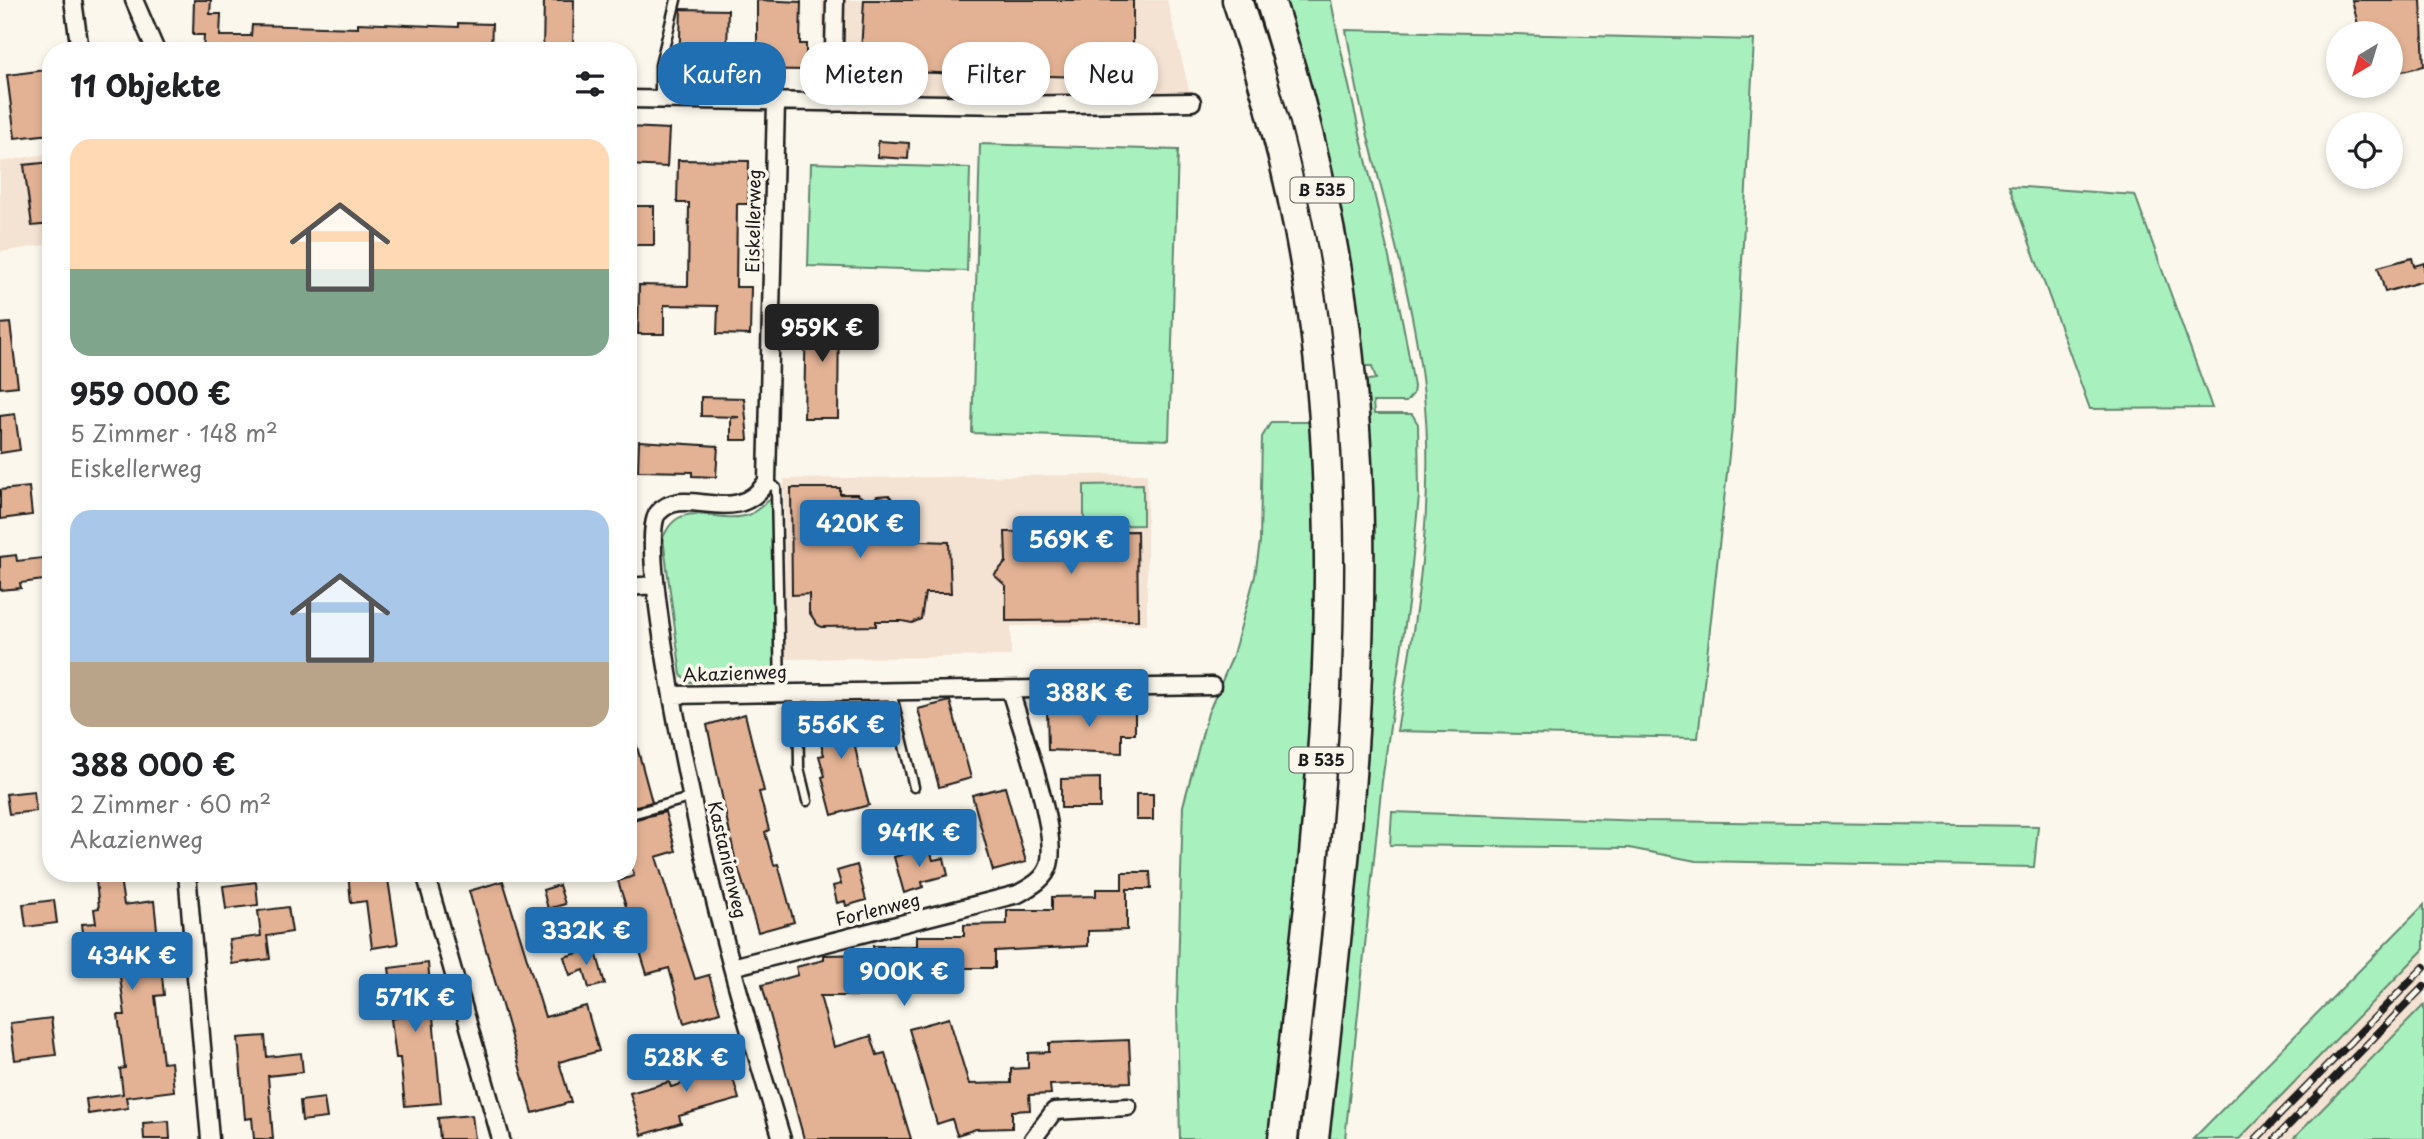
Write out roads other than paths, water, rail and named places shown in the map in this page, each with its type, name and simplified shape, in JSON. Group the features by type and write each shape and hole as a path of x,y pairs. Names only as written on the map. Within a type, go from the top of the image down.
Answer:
{"highway":[{"name":"B 535","path":"1237,0 1275,122 1294,206 1313,314 1325,450 1329,607 1317,830 1283,1139"},
{"name":"B 535","path":"1270,0 1306,119 1333,246 1344,318 1358,495 1360,601 1355,729 1338,928 1314,1139"}],"street":[{"path":"73,0 79,42"},
{"path":"134,0 152,42"},
{"path":"834,42 835,0"},
{"path":"637,99 658,100"},
{"path":"928,104 1192,102"},
{"name":"Eiskellerweg","path":"767,481 776,105"},
{"path":"637,586 655,585 652,528 657,513 682,503 740,505 752,500 767,481"},
{"name":"Kastanienweg","path":"655,585 693,797 732,967 782,1139"},
{"name":"Akazienweg","path":"673,695 1212,686"},
{"name":"Forlenweg","path":"732,967 1018,894 1040,881 1049,866 1052,838 1010,690"},
{"path":"188,882 210,1139"},
{"path":"428,882 501,1139"},
{"path":"1033,1139 1054,1111 1128,1107"}],"lane":[{"path":"666,42 676,0"},
{"path":"767,481 776,488 780,692"},
{"path":"890,690 915,787"},
{"name":"Akazienweg","path":"798,692 799,768 807,801"},
{"path":"637,813 693,797"}],"railway":[{"path":"2256,1139 2424,967"},
{"path":"2275,1139 2424,986"}]}
